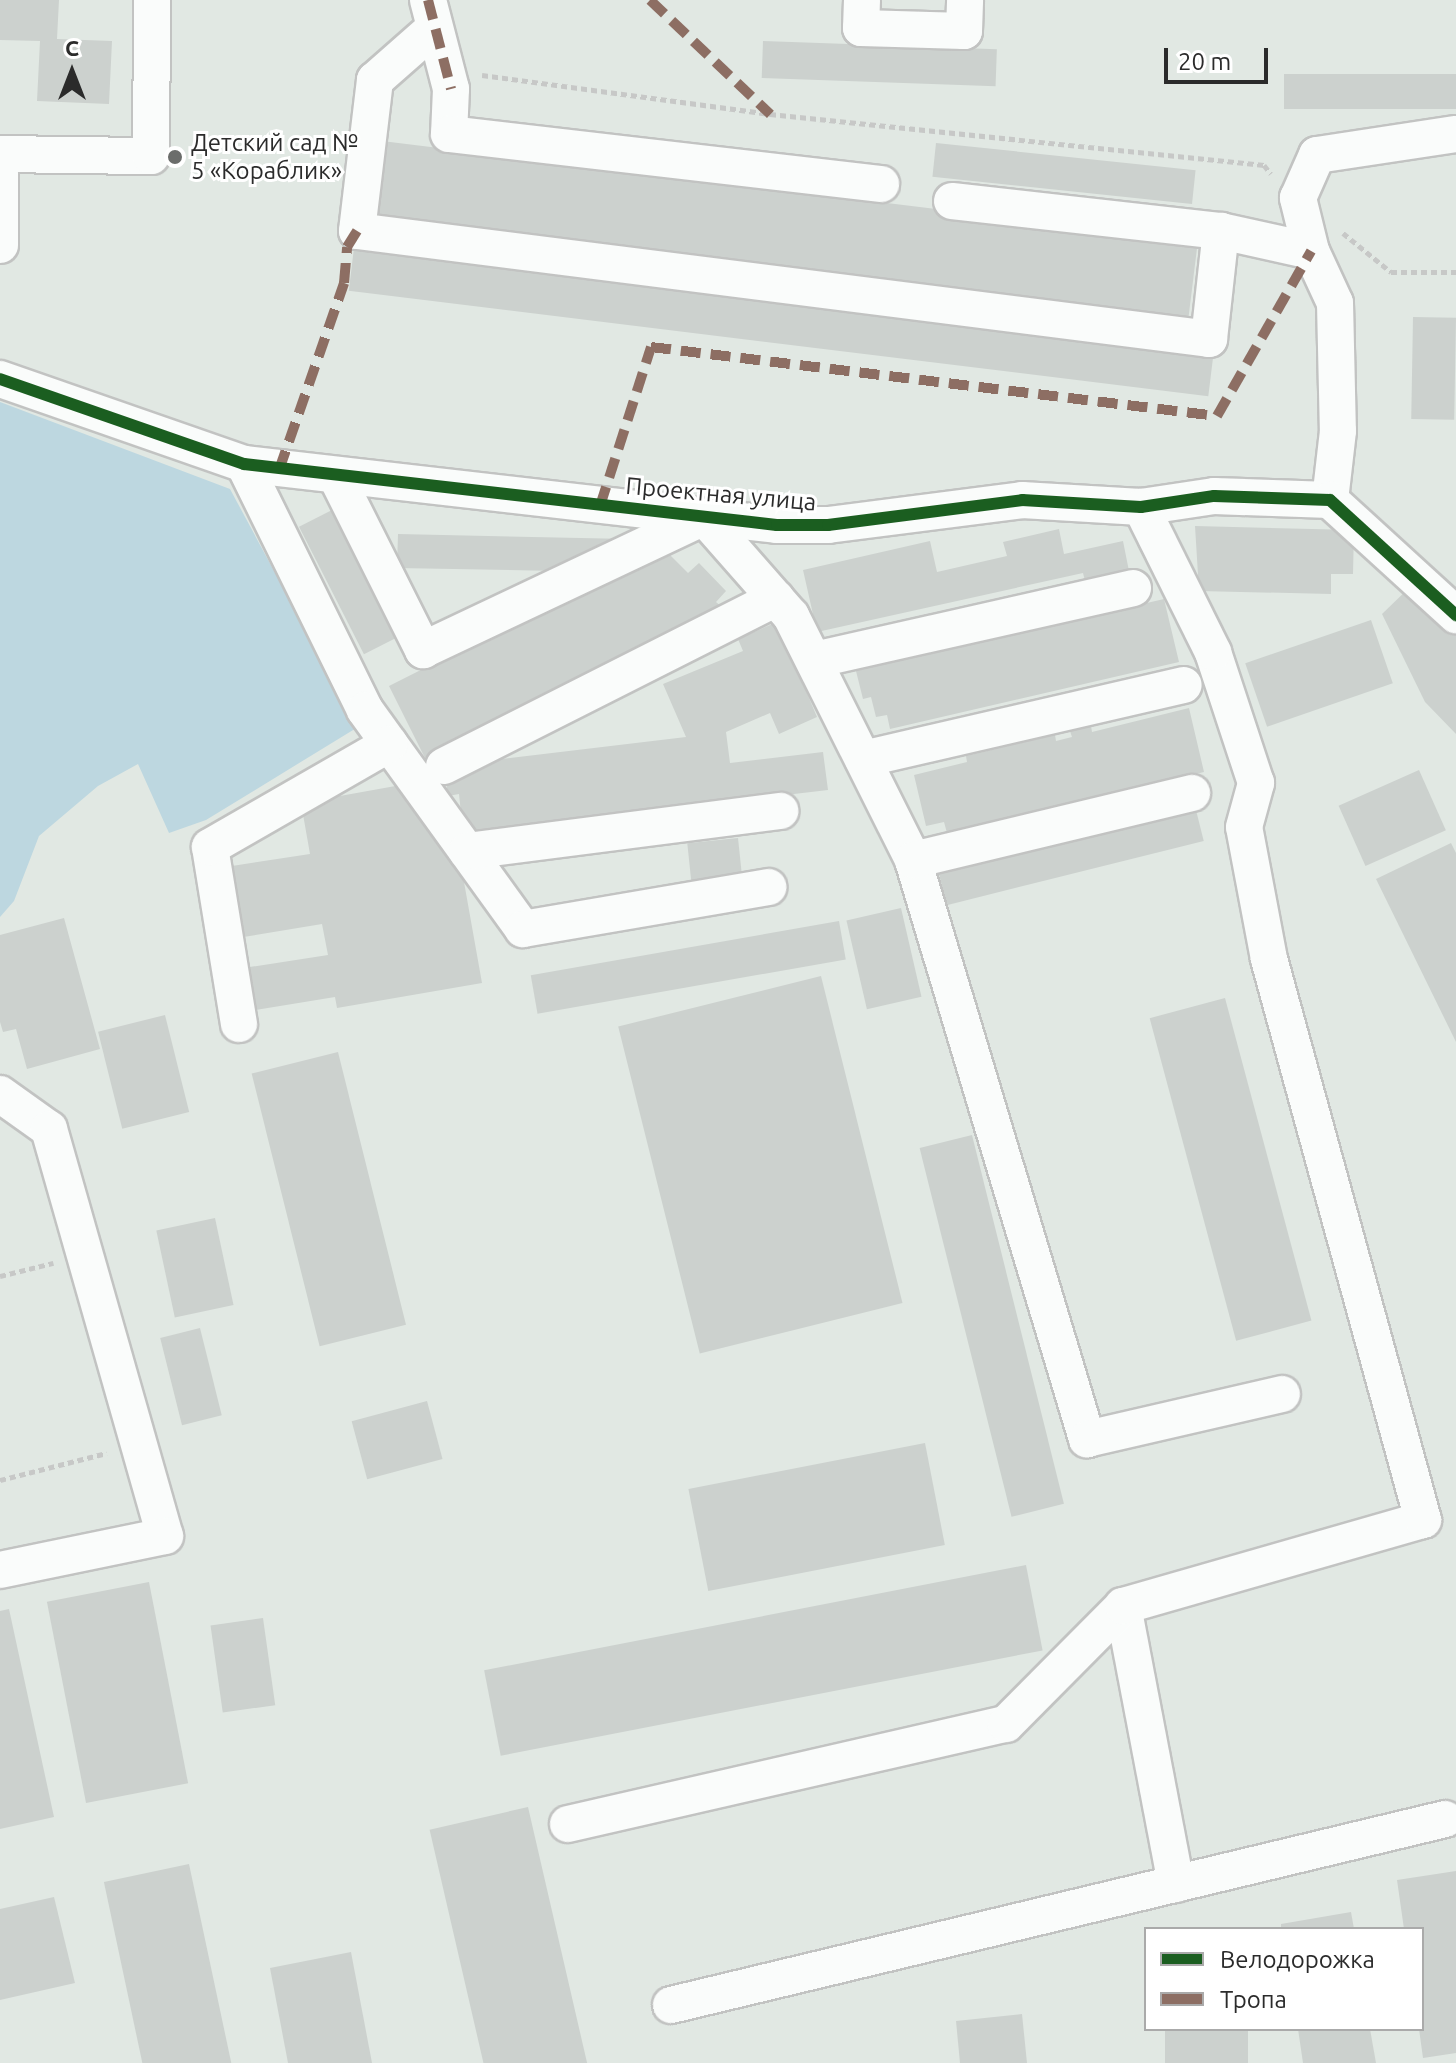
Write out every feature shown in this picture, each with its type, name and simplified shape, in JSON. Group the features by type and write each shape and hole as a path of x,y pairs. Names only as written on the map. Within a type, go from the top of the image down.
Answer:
{"street":[{"path":"0,154 151,156 152,0"},
{"path":"862,0 861,28 964,31 965,0"},
{"path":"430,15 448,79 449,134 881,184"},
{"path":"430,15 375,80 357,231 1209,339 1221,231"},
{"path":"1456,134 1317,155 1298,198 1311,251 1335,303 1338,431 1330,500 1456,615"},
{"path":"0,173 0,245"},
{"path":"952,201 1221,231 1311,251"},
{"name":"Проектная улица","path":"0,379 244,464 704,517 828,525 1022,500 1141,507 1214,496 1330,500"},
{"path":"244,464 365,710 523,929 768,887"},
{"path":"336,476 423,650 704,517 776,598 814,660 913,860 1087,1439 1282,1394"},
{"path":"568,1824 1006,1724 1123,1606 1423,1520 1269,959 1244,827 1256,783 1213,652 1141,507"},
{"path":"814,660 1133,588"},
{"path":"444,766 776,598"},
{"path":"863,759 1184,685"},
{"path":"239,1024 210,847 389,744"},
{"path":"913,860 1192,793"},
{"path":"467,851 780,811"},
{"path":"0,1094 49,1129 165,1536 0,1570"},
{"path":"1123,1606 1176,1884"},
{"path":"671,2005 1445,1819"}],"path":[{"path":"448,79 1264,165"},
{"path":"1298,198 1391,272 1456,272"},
{"path":"0,1276 85,1255"},
{"path":"0,1480 138,1445"}],"shaded area":[{"path":"0,402 230,489 358,727 206,820 169,833 138,764 98,786 39,836 14,901 0,917"}],"building":[{"path":"0,0 59,0 57,39 112,41 109,104 37,101 40,41 0,40"},
{"path":"763,41 997,49 996,86 762,78"},
{"path":"1284,74 1456,74 1456,109 1284,109"},
{"path":"382,141 1198,241 1188,319 372,218"},
{"path":"936,143 1196,170 1192,204 932,177"},
{"path":"354,248 1214,354 1208,396 349,291"},
{"path":"1413,317 1456,318 1454,420 1411,419"},
{"path":"332,510 397,637 364,654 299,527"},
{"path":"1195,526 1354,530 1353,574 1331,574 1331,594 1199,591"},
{"path":"1059,529 1064,554 1123,541 1129,571 1085,581 1083,573 817,632 803,570 930,541 937,572 1007,556 1003,542"},
{"path":"398,534 629,539 558,571 397,568"},
{"path":"663,548 688,573 699,563 726,591 716,602 722,607 425,758 389,686"},
{"path":"1413,584 1456,628 1456,734 1425,702 1382,614"},
{"path":"1164,599 1179,662 890,729 887,715 876,717 871,697 863,699 856,671 884,664 883,658 920,650 921,656 1027,631 1026,625 1047,620 1048,626"},
{"path":"1371,620 1393,683 1267,727 1245,663"},
{"path":"777,622 817,717 779,734 770,713 726,732 730,763 823,752 828,790 463,833 459,794 448,796 444,766 686,737 663,684 743,651 738,639"},
{"path":"1189,708 1204,772 947,833 944,822 926,826 914,775 967,762 966,756 1055,735 1056,741 1072,737 1070,731 1091,726 1092,732"},
{"path":"1419,770 1446,830 1365,866 1339,806"},
{"path":"401,785 464,882 482,983 337,1008 335,997 244,1012 237,969 328,955 322,924 231,939 219,868 310,854 301,803"},
{"path":"1196,810 1204,841 947,905 939,874"},
{"path":"738,838 742,876 691,881 687,843"},
{"path":"1451,843 1456,853 1456,1042 1376,879"},
{"path":"901,908 921,997 867,1009 846,921"},
{"path":"64,918 100,1049 27,1069 16,1029 3,1032 0,1022 0,935"},
{"path":"839,921 846,959 538,1014 531,975"},
{"path":"821,976 903,1303 700,1354 618,1027"},
{"path":"1225,998 1311,1321 1236,1341 1150,1018"},
{"path":"165,1015 189,1112 122,1129 98,1032"},
{"path":"338,1052 406,1325 320,1346 252,1074"},
{"path":"972,1135 1064,1504 1012,1517 920,1148"},
{"path":"215,1218 234,1305 175,1318 156,1230"},
{"path":"200,1328 222,1415 182,1425 160,1338"},
{"path":"427,1401 443,1459 367,1479 352,1421"},
{"path":"925,1443 945,1545 708,1591 688,1489"},
{"path":"1026,1565 1043,1650 501,1756 484,1670"},
{"path":"149,1582 188,1783 86,1803 47,1602"},
{"path":"9,1609 54,1817 0,1829 0,1611"},
{"path":"263,1618 275,1705 223,1713 211,1625"},
{"path":"528,1807 587,2063 483,2063 430,1830"},
{"path":"189,1864 231,2063 142,2063 104,1882"},
{"path":"1456,1871 1456,2053 1423,2058 1419,2031 1424,2031 1424,1927 1404,1927 1397,1880"},
{"path":"54,1897 75,1983 0,2000 0,1909"},
{"path":"1351,1912 1354,1927 1281,1927 1281,1924"},
{"path":"351,1952 372,2063 288,2063 270,1968"},
{"path":"1022,2014 1027,2063 960,2063 956,2021"},
{"path":"1165,2031 1248,2031 1248,2063 1165,2063"},
{"path":"1298,2031 1370,2031 1376,2063 1303,2063"}],"marked path":[{"path":"428,0 451,89"},
{"path":"650,0 770,114"},
{"path":"279,470 344,283 347,247 357,231"},
{"path":"600,506 651,347 1217,416 1311,251"}],"cycle path":[{"path":"0,379 244,464 777,525 828,525 1022,500 1141,507 1214,496 1330,500 1456,615"}],"place":[{"name":"Детский сад № 5 «Кораблик»","path":"175,157"}]}
